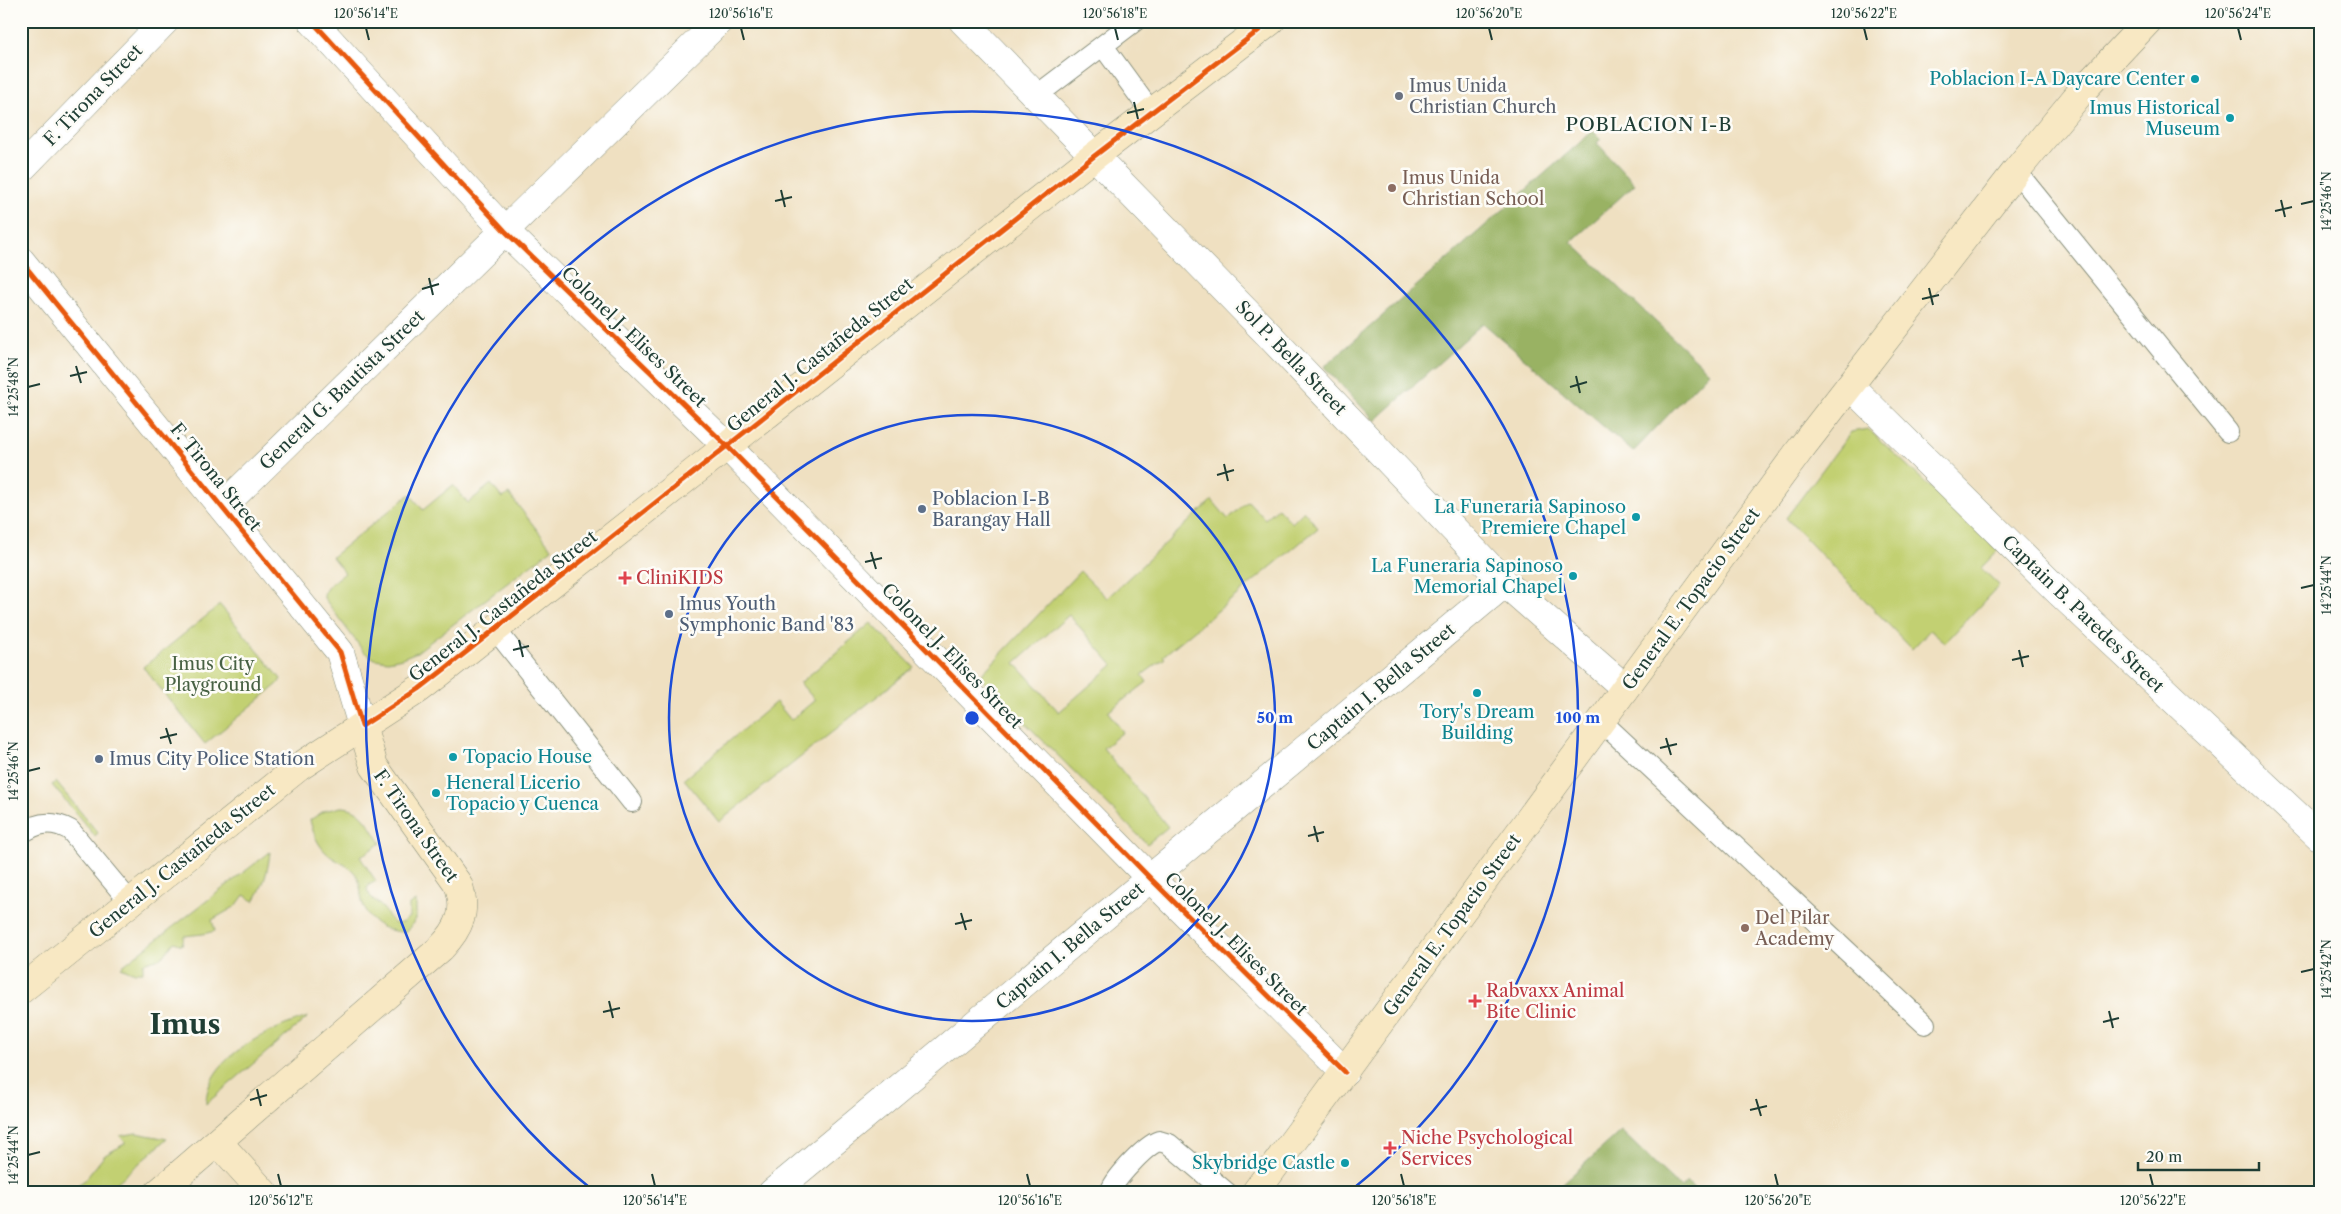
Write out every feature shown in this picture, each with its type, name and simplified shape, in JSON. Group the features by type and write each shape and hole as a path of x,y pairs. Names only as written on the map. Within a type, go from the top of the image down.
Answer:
{"main road":[{"name":"General J. Castañeda Street","path":"21,990 299,767 419,689 728,447 1259,25"},
{"name":"General E. Topacio Street","path":"1255,1193 1802,447 2016,171 2137,26"},
{"name":"F. Tirona Street","path":"158,1193 441,948 460,924 463,896 458,884 374,766 362,726"},
{"path":"218,1142 264,1193"}],"street":[{"name":"F. Tirona Street","path":"21,169 164,21"},
{"name":"Colonel J. Elises Street","path":"312,21 505,231 728,447 1150,879 1345,1072"},
{"name":"General G. Bautista Street","path":"222,506 719,21"},
{"name":"Sol P. Bella Street","path":"963,21 1093,157 1266,332 1505,584 1625,688"},
{"name":"F. Tirona Street","path":"21,260 340,652 362,726"},
{"name":"Captain B. Paredes Street","path":"1850,386 2059,592 2320,837"},
{"name":"Captain I. Bella Street","path":"772,1193 1505,584"}],"lane":[{"path":"1036,96 1136,21"},
{"path":"1103,46 1151,112"},
{"path":"2016,171 2228,432"},
{"path":"495,629 632,802"},
{"path":"1602,721 1925,1024"},
{"path":"21,834 29,828 40,824 60,825 70,830 130,902"},
{"path":"1110,1193 1114,1182 1149,1146 1159,1141 1169,1144 1227,1193"}],"green space":[{"path":"1593,131 1601,139 1597,143 1635,184 1571,242 1709,372 1633,452 1483,323 1375,421 1324,367"},
{"path":"1868,429 1998,550 1981,568 1999,585 1945,643 1930,630 1912,649 1786,518 1851,432"},
{"path":"491,484 502,498 509,494 552,549 417,652 388,661 375,659 364,652 324,598 328,587 345,573 332,557 410,494 423,510 453,485 468,503"},
{"path":"1212,500 1228,519 1248,501 1265,519 1278,508 1292,523 1304,511 1318,528 1163,656 1165,658 1142,675 1147,682 1108,712 1123,732 1103,748 1168,827 1147,844 979,677 1080,571 1107,598","holes":["1069,615 1113,665 1059,712 1015,663"]},
{"name":"Imus City Playground","path":"220,605 281,679 278,684 205,744 143,667"},
{"path":"871,623 914,667 719,822 684,779 776,702 791,720 815,700 800,683"},
{"path":"56,782 98,833 95,836 52,785"},
{"path":"341,807 355,810 360,814 381,843 360,857 376,881 369,885 367,889 371,897 382,907 395,924 403,922 409,917 409,905 416,901 416,919 406,932 389,930 370,918 363,904 359,881 355,873 349,867 330,856 316,838 310,820 324,811"},
{"path":"270,852 265,878 254,901 244,895 236,906 212,920 215,931 184,936 182,945 174,942 163,957 143,963 143,972 132,972 121,967"},
{"path":"308,1017 206,1104 209,1087 217,1072 228,1059 259,1037"},
{"path":"1621,1131 1681,1188 1688,1182 1698,1193 1552,1193"},
{"path":"136,1133 167,1139 105,1193 66,1193 85,1180 105,1155 126,1143 120,1136"}],"cycle path":[{"path":"312,21 505,231 728,447 1151,879 1345,1072"},
{"path":"21,261 340,652 362,726 419,689 1093,157 1271,21"}],"place":[{"name":"Poblacion I-A Daycare Center","path":"2195,79"},
{"name":"Imus Unida Christian Church","path":"1399,96"},
{"name":"Imus Historical Museum","path":"2230,118"},
{"name":"Imus Unida Christian School","path":"1392,188"},
{"name":"Poblacion I-B Barangay Hall","path":"922,509"},
{"name":"La Funeraria Sapinoso Premiere Chapel","path":"1636,517"},
{"name":"La Funeraria Sapinoso Memorial Chapel","path":"1573,576"},
{"name":"CliniKIDS","path":"625,578"},
{"name":"Imus Youth Symphonic Band '83","path":"669,614"},
{"name":"Tory's Dream Building","path":"1477,693"},
{"name":"Topacio House","path":"453,757"},
{"name":"Imus City Police Station","path":"99,759"},
{"name":"Heneral Licerio Topacio y Cuenca","path":"436,793"},
{"name":"Del Pilar Academy","path":"1745,928"},
{"name":"Rabvaxx Animal Bite Clinic","path":"1475,1001"},
{"name":"Niche Psychological Services","path":"1390,1148"},
{"name":"Skybridge Castle","path":"1345,1163"}],"district":[{"name":"POBLACION I-B","path":"1649,124"},
{"name":"Imus","path":"185,1024"}]}
